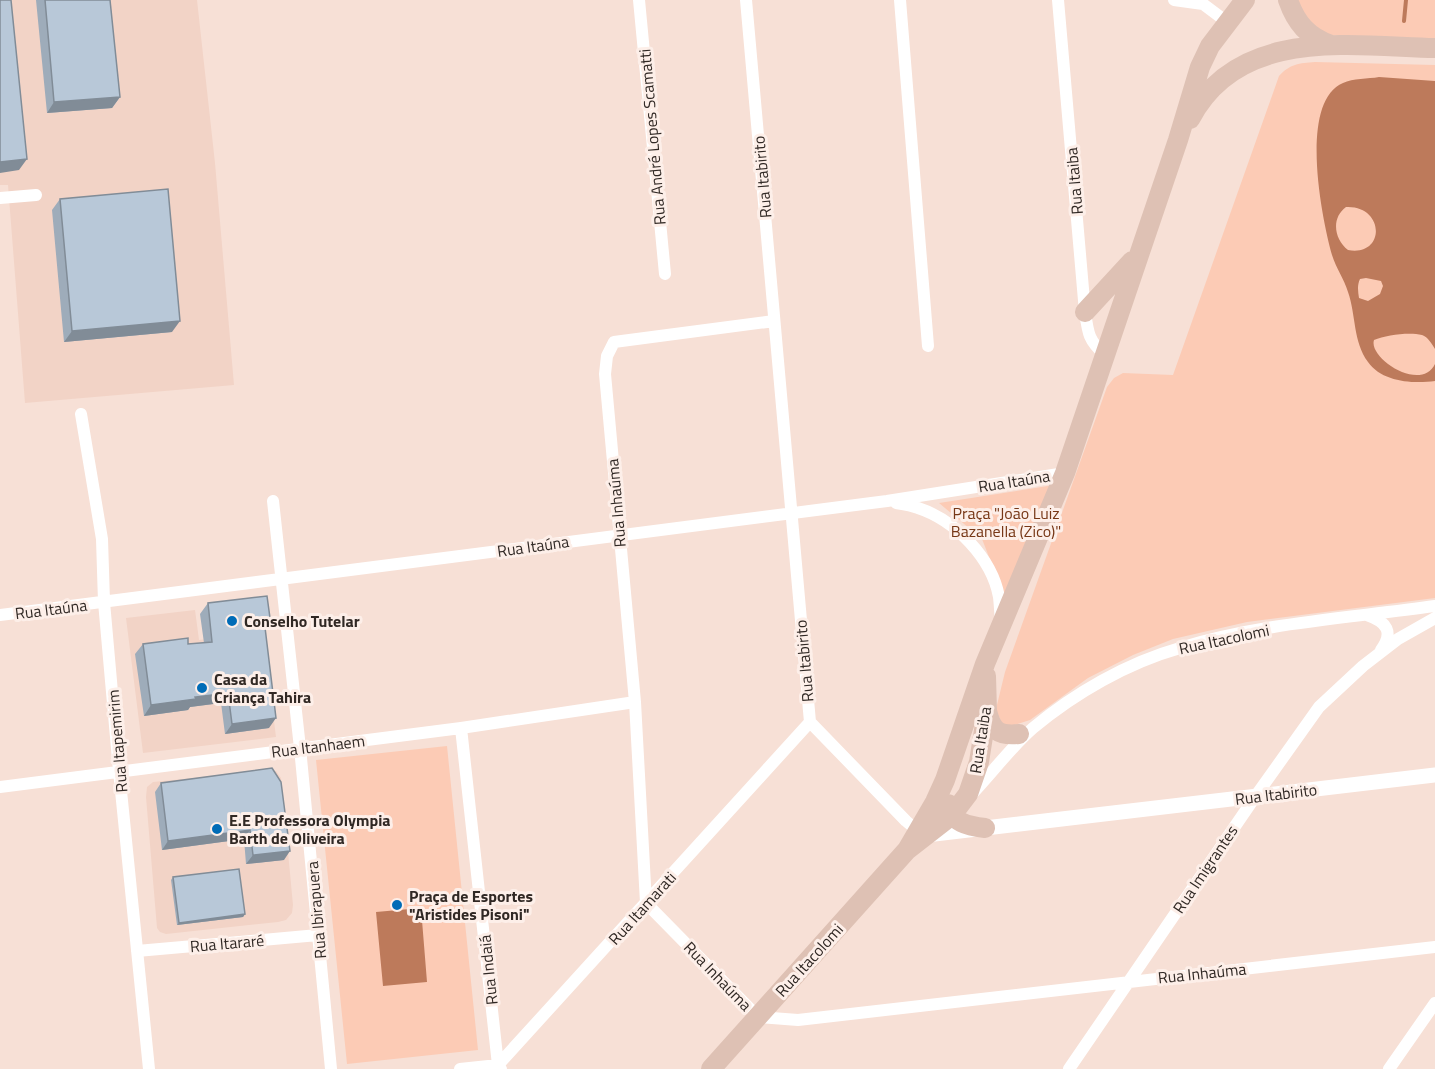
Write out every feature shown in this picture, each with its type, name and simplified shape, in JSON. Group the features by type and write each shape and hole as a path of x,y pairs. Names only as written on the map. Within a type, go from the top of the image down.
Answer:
{"main road":[{"name":"Rua Itaiba","path":"923,833 945,780 985,664 1065,473 1178,140 1200,67 1210,46 1245,0"},
{"path":"1288,0 1293,15 1301,27 1312,36 1331,45"},
{"name":"Rua Itaiba","path":"1178,140 1195,109 1209,91 1224,77 1254,58 1276,51 1331,45 1435,48"},
{"path":"1085,312 1122,274 1141,249"},
{"name":"Rua Itaiba","path":"923,833 954,812 968,794 979,762 987,711 985,664"},
{"path":"987,711 990,723 1004,735 1026,732"},
{"path":"954,754 981,745"},
{"path":"945,780 949,808 964,825 985,828"},
{"name":"Rua Itacolomi","path":"711,1069 923,833"}],"street":[{"name":"Rua André Lopes Scamatti","path":"639,0 665,274"},
{"name":"Rua Itabirito","path":"746,0 810,722 906,821 923,833 985,828 1435,775"},
{"path":"900,0 928,346"},
{"name":"Rua Itaiba","path":"1058,0 1085,312 1089,336 1094,345 1105,355"},
{"path":"1174,0 1203,2 1227,22"},
{"path":"0,198 36,195"},
{"name":"Rua Inhaúma","path":"774,321 614,342 607,356 605,374 635,702 646,903 758,1017 798,1020 1435,947"},
{"name":"Rua Itapemirim","path":"81,414 102,539 119,771 148,1069"},
{"name":"Rua Itaúna","path":"0,615 887,501 1065,473"},
{"name":"Rua Ibirapuera","path":"273,501 331,1069"},
{"path":"887,501 918,508 950,523 971,545 989,570 999,596 1002,627"},
{"name":"Rua Itacolomi","path":"954,812 1026,732 1092,686 1136,664 1177,648 1249,631 1435,606"},
{"path":"1367,615 1385,625 1388,633 1379,654"},
{"name":"Rua Imigrantes","path":"1069,1069 1318,707 1363,666 1398,639 1435,618"},
{"name":"Rua Itanhaem","path":"0,787 461,728 635,702"},
{"name":"Rua Itamarati","path":"499,1067 810,722"},
{"name":"Rua Indaiá","path":"461,728 499,1067"},
{"name":"Rua Itacolomi","path":"981,745 1026,732"},
{"name":"Rua Itararé","path":"137,951 318,935"},
{"path":"1389,1069 1435,1003"},
{"path":"460,1069 499,1067"}],"shaded area":[{"path":"0,0 197,0 215,163 234,385 25,403 8,185 0,185"},
{"path":"1379,77 1435,81 1435,349 1426,337 1417,334 1374,340 1374,347 1387,363 1408,374 1419,375 1428,372 1435,364 1435,381 1408,382 1390,378 1374,369 1368,362 1357,337 1351,301 1332,255 1323,216 1317,163 1317,136 1321,113 1329,94 1343,83 1356,79","holes":["1346,207 1359,209 1368,214 1374,222 1376,230 1369,246 1360,250 1348,250 1340,240 1336,223","1360,279 1381,281 1383,286 1380,294 1368,301 1359,298 1358,291"]},
{"name":"Casa da Criança Tahira","path":"195,610 199,640 263,632 276,737 143,753 126,618"},
{"name":"E.E Professora Olympia Barth de Oliveira","path":"276,771 281,778 292,913 286,920 278,922 166,934 160,932 157,928 147,787 153,782"},
{"path":"421,908 427,982 383,986 376,912"}],"green space":[{"path":"1296,0 1435,0 1435,39 1325,35 1311,25"},
{"path":"1315,62 1435,65 1435,598 1247,622 1173,639 1133,655 1088,678 1030,720 1011,726 1002,724 996,709 1005,672 1107,387 1114,378 1123,373 1173,375 1279,76 1295,65"},
{"name":"Praça \"João Luiz Bazanella (Zico)\"","path":"1054,485 1007,603 982,539 939,503"},
{"name":"Praça de Esportes \"Aristides Pisoni\"","path":"447,746 478,1050 347,1064 316,760"}],"building":[{"path":"0,0 11,0 27,159 0,162"},
{"path":"45,0 110,0 120,97 54,102"},
{"path":"168,189 180,321 72,331 60,199"},
{"path":"267,596 270,618 264,619 276,718 232,724 228,693 151,705 143,644 188,638 188,644 212,642 208,603"},
{"path":"272,768 281,782 290,851 253,855 250,830 168,841 161,783"},
{"path":"239,869 245,914 179,923 173,877"}],"waterway":[{"path":"1404,21 1406,0"}],"place":[{"name":"Conselho Tutelar","path":"232,621"},
{"name":"Casa da Criança Tahira","path":"202,688"},
{"name":"E.E Professora Olympia Barth de Oliveira","path":"217,829"},
{"name":"Praça de Esportes \"Aristides Pisoni\"","path":"397,905"}]}
